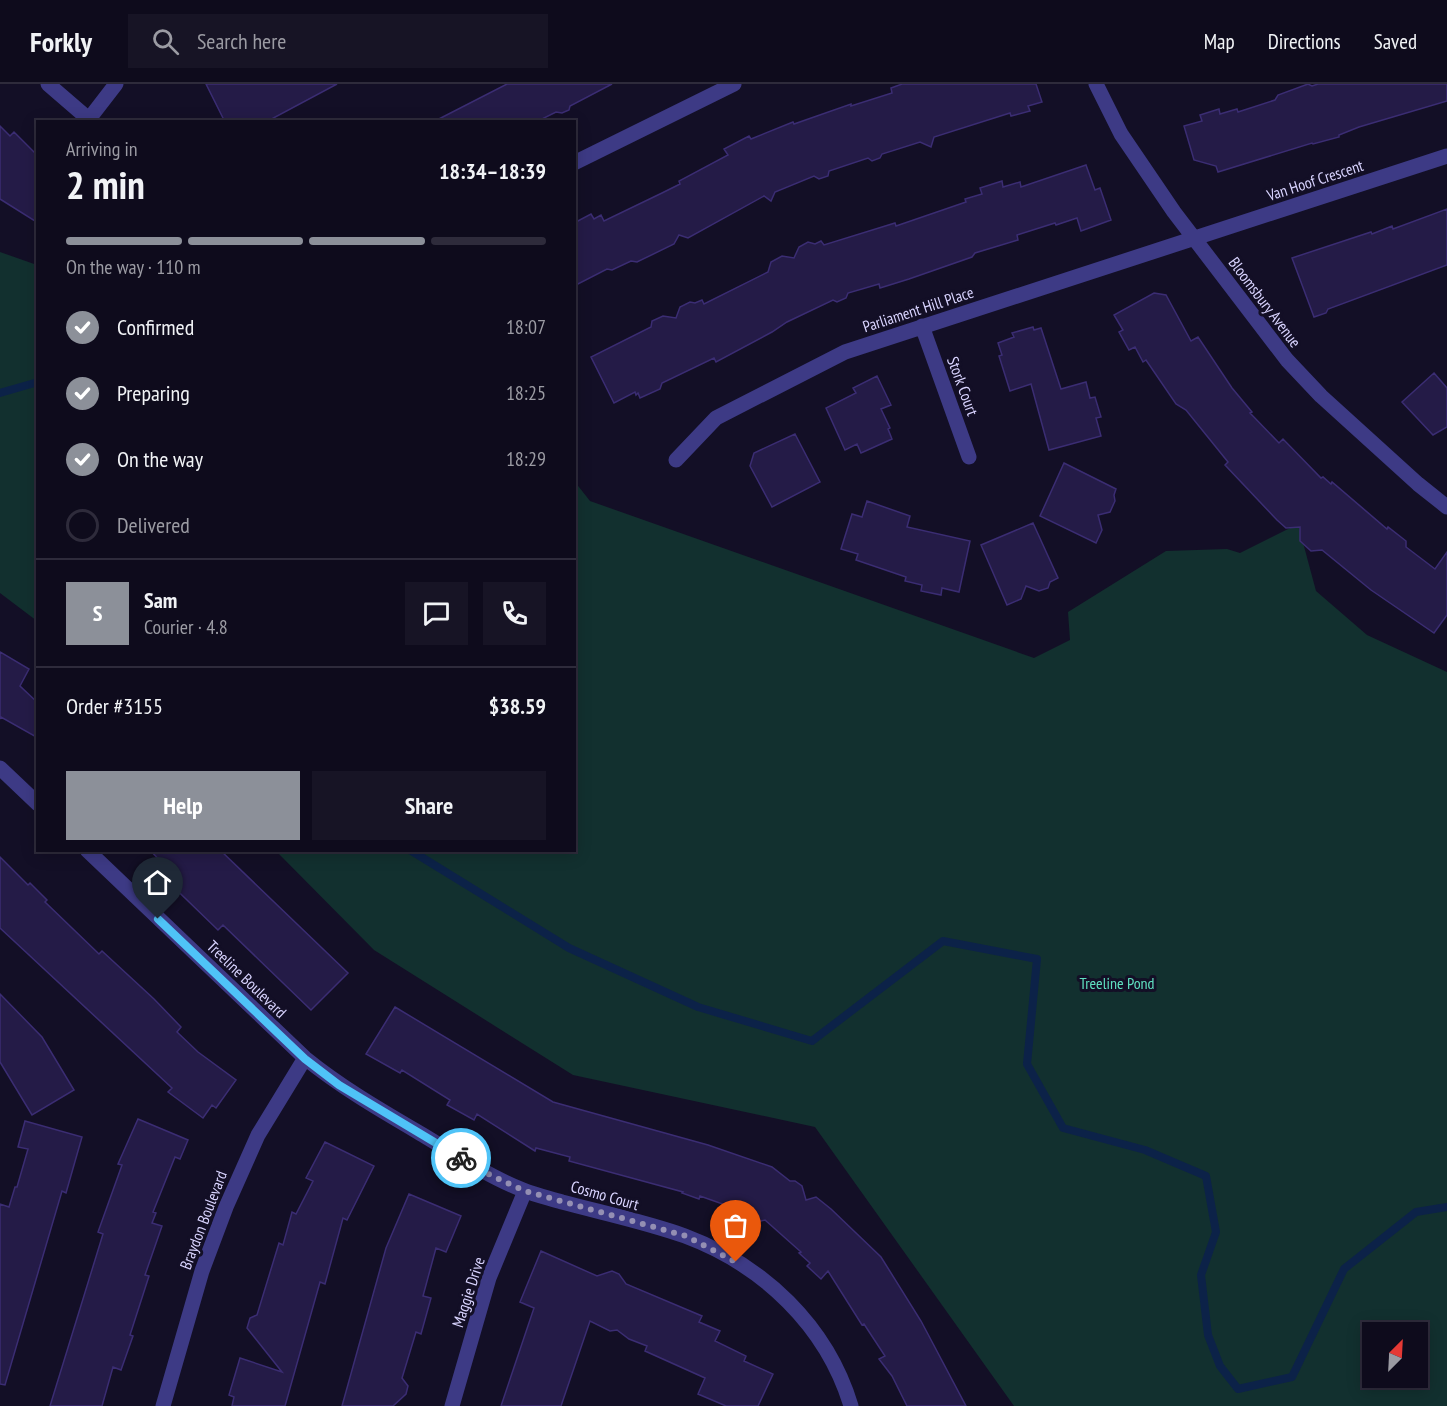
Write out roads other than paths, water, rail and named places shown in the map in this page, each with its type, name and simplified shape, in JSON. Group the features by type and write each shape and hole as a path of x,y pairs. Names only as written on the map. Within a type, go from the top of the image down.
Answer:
{"street":[{"path":"48,84 91,120 116,84"},
{"path":"576,163 734,84"},
{"name":"Bloomsbury Avenue","path":"1096,84 1121,134 1174,212 1262,329 1303,379 1418,484 1447,507"},
{"name":"Van Hoof Crescent","path":"1194,238 1447,156"},
{"name":"Parliament Hill Place","path":"676,460 716,418 845,352 1194,238"},
{"name":"Stork Court","path":"922,327 969,457"},
{"path":"0,768 36,802"},
{"name":"Treeline Boulevard","path":"89,852 305,1059"},
{"name":"Cosmo Court","path":"305,1059 339,1085 486,1173 525,1191 686,1236 753,1271 772,1285 802,1314 813,1329 830,1357 847,1392 851,1406"},
{"name":"Braydon Boulevard","path":"163,1406 202,1271 226,1207 258,1135 305,1059"},
{"name":"Maggie Drive","path":"452,1406 489,1278 525,1191"}],"waterway":[{"path":"0,393 36,383"},
{"path":"413,852 569,948 698,1007 812,1041 943,941 1037,959 1027,1064 1063,1128 1145,1150 1206,1176 1216,1232 1201,1275 1208,1335 1220,1366 1238,1389 1292,1377 1344,1269 1416,1212 1447,1207"}],"park label":[{"name":"Treeline Pond","path":"1117,983"}]}
